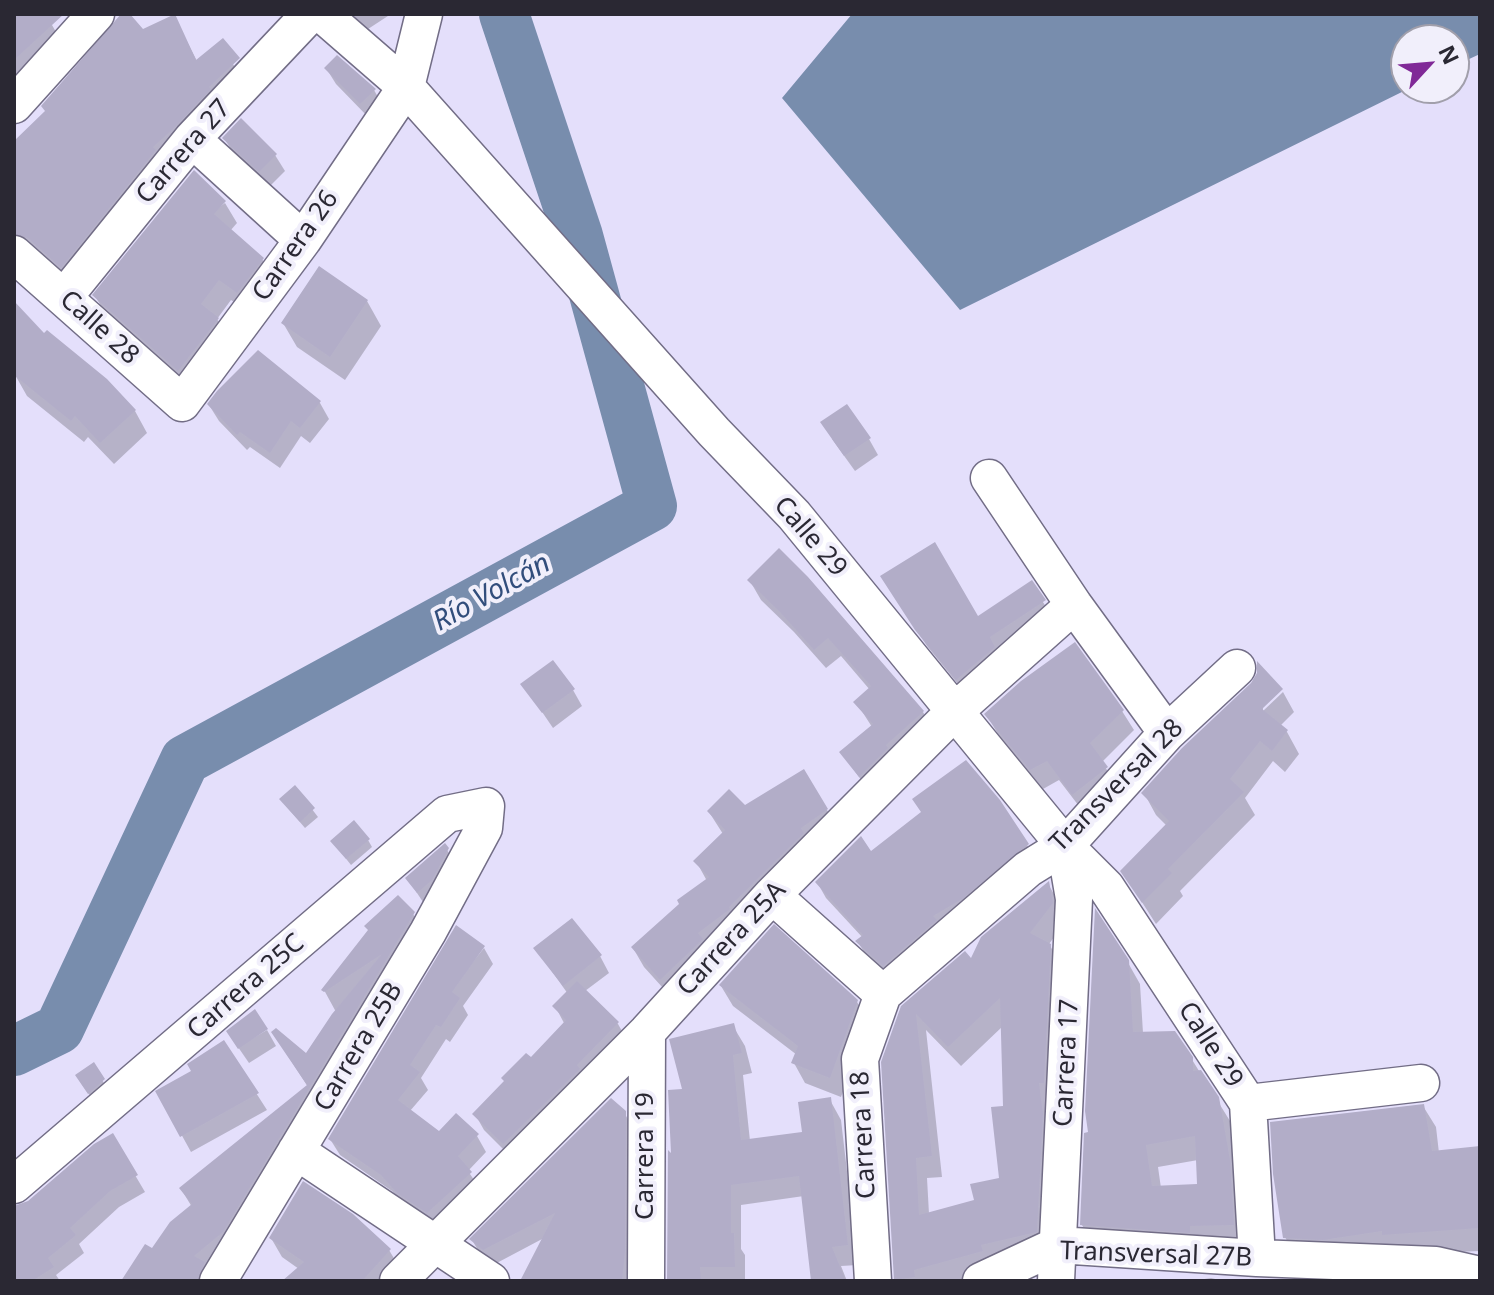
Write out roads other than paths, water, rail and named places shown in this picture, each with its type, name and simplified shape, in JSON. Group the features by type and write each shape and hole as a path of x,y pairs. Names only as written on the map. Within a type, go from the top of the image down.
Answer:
{"street":[{"path":"14,105 96,14"},
{"name":"Carrera 27","path":"65,296 192,139 310,14"},
{"name":"Calle 29","path":"322,14 406,87 714,432 794,515 1065,846 1106,887 1248,1103"},
{"path":"406,87 424,14"},
{"name":"Carrera 26","path":"182,403 303,240 406,87"},
{"path":"192,139 303,240"},
{"name":"Calle 28","path":"14,254 65,296 182,403"},
{"path":"989,478 1074,605 1167,733"},
{"name":"Carrera 25A","path":"398,1281 647,1032 772,895 955,711 1074,605"},
{"name":"Transversal 28","path":"883,994 1028,869 1065,846 1167,733 1237,668"},
{"name":"Carrera 25B","path":"218,1281 428,932 484,828 486,806"},
{"name":"Carrera 25C","path":"14,1185 447,814 486,806"},
{"name":"Carrera 17","path":"1056,1281 1074,899 1065,846"},
{"path":"772,895 883,994"},
{"name":"Carrera 18","path":"873,1281 860,1059 883,994"},
{"name":"Carrera 19","path":"646,1281 647,1032"},
{"path":"1257,1258 1248,1103 1421,1083"},
{"path":"296,1151 491,1281"},
{"name":"Transversal 27B","path":"981,1281 1058,1245 1480,1275"}],"water":[{"path":"852,14 1480,14 1480,54 1470,59 1470,24 1390,24 1390,98 960,310 782,98"}],"waterway":[{"name":"Río Volcán","path":"14,1051 59,1029 185,760 652,506 578,236 504,14"}]}
